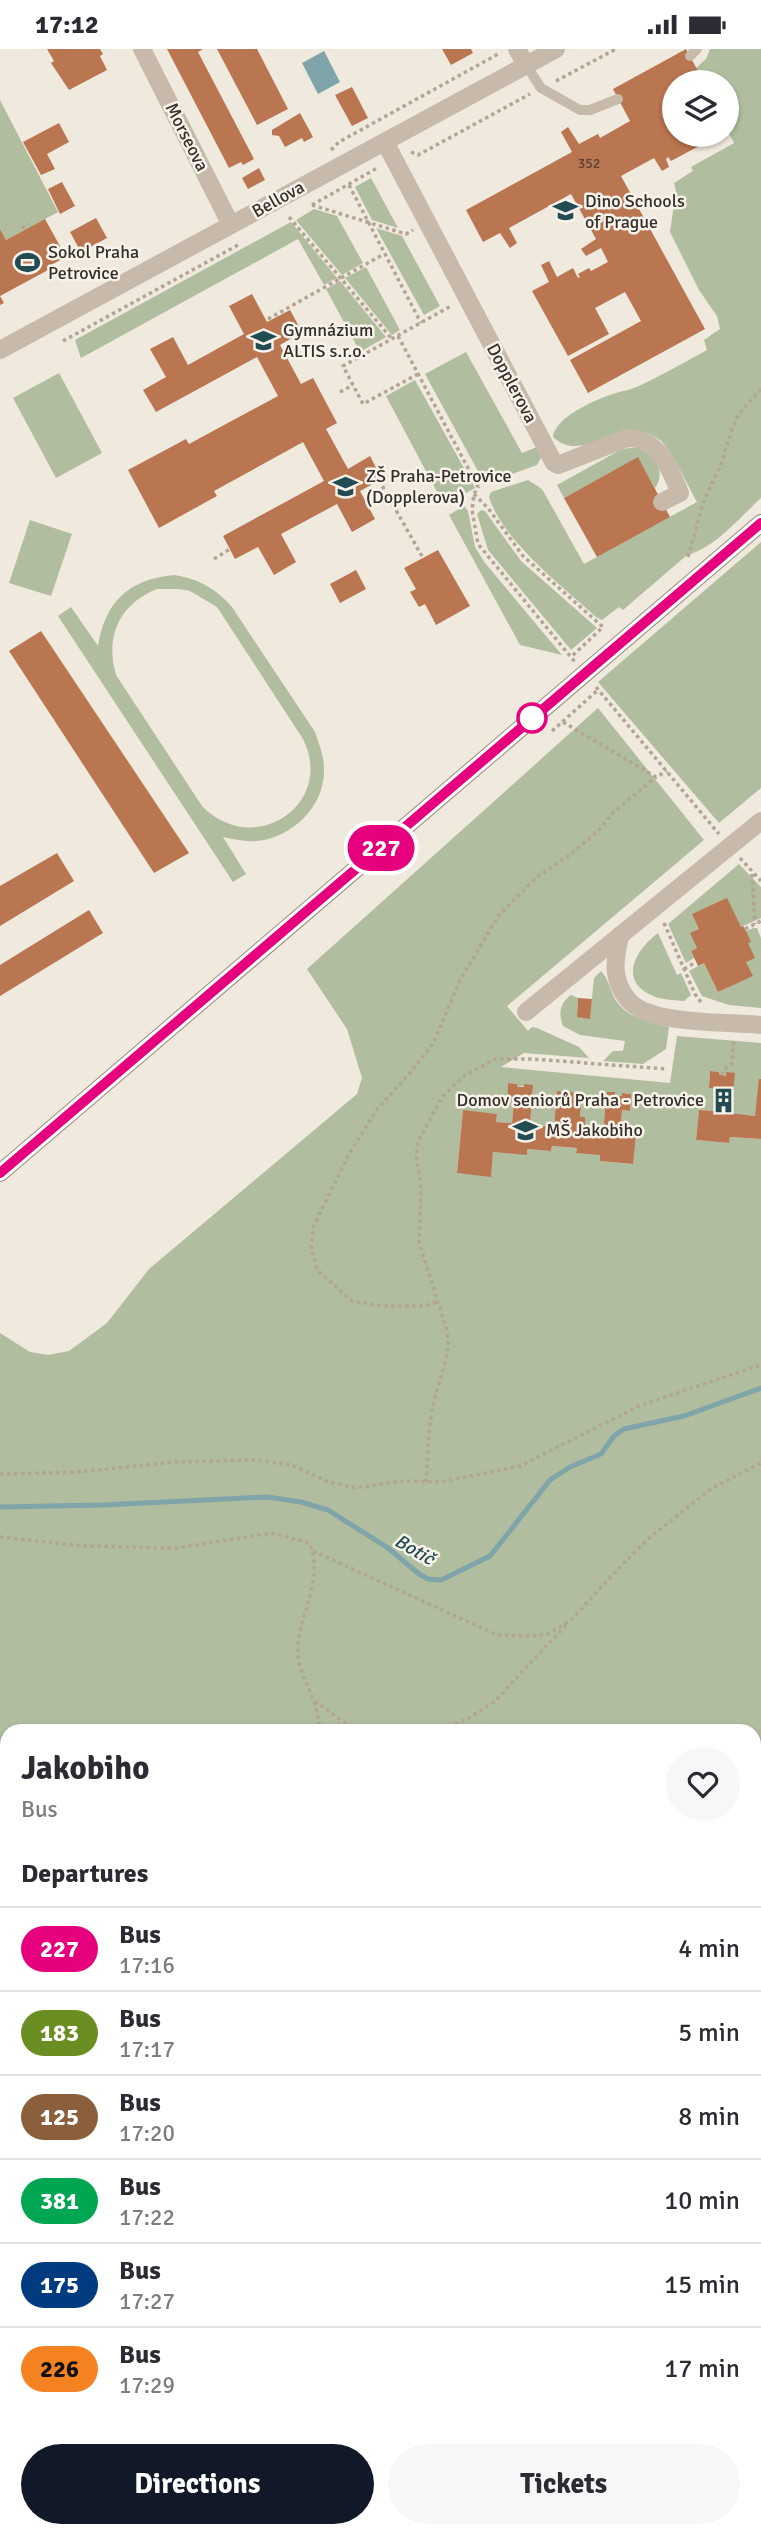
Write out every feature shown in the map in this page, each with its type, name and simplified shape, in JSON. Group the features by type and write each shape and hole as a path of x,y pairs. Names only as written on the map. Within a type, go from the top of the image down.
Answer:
{"main road":[{"path":"0,1173 761,523"}],"street":[{"name":"Morseova","path":"142,49 232,225"},
{"path":"517,49 526,65"},
{"name":"Bellova","path":"0,349 556,49"},
{"name":"Dopplerova","path":"385,142 554,463 558,465 627,438 637,437 665,459 680,493 662,502"},
{"path":"526,1012 761,821"},
{"path":"620,935 616,973 624,995 638,1008 664,1017 761,1025"}],"lane":[{"path":"526,65 541,88 580,110 590,110 618,99"}],"path":[{"path":"421,323 348,185 326,155 339,142 508,49"},
{"path":"428,223 406,234 312,205 408,151 418,155 616,49"},
{"path":"289,218 392,339"},
{"path":"22,228 29,224"},
{"path":"63,341 238,245"},
{"path":"268,319 384,254"},
{"path":"418,374 363,404 343,366 467,298"},
{"path":"398,336 478,487 474,493 472,510 478,544 553,636"},
{"path":"340,391 353,385"},
{"path":"688,557 703,503 721,464 733,426 761,389"},
{"path":"379,480 423,558"},
{"path":"474,493 523,556 603,628 571,657"},
{"path":"214,558 230,549"},
{"path":"552,730 598,689"},
{"path":"603,695 761,881"},
{"path":"563,722 656,777"},
{"path":"436,1301 425,1306 383,1306 352,1301 317,1270 311,1245 314,1226 349,1154 378,1108 433,1044 460,980 499,915 537,877 571,854 599,830 613,813 667,771"},
{"path":"752,871 761,929"},
{"path":"656,929 673,915"},
{"path":"664,923 695,994 704,1007 690,1005"},
{"path":"745,929 758,923"},
{"path":"684,969 696,963"},
{"path":"722,1075 723,1070 732,1064 734,1037"},
{"path":"426,1482 432,1410 446,1367 449,1345 419,1242 421,1188 416,1156 419,1140 442,1097 464,1076 495,1059 531,1059 666,1069"},
{"path":"0,1474 78,1472 175,1462 256,1460 292,1465 326,1481 355,1488 404,1481 441,1482 520,1466 641,1405 761,1365"},
{"path":"454,1724 494,1702 648,1539 712,1488 761,1463"},
{"path":"0,1537 84,1546 176,1548 272,1533 309,1543 313,1551 313,1588 298,1648 299,1665 314,1700 319,1724"},
{"path":"313,1551 497,1635 548,1634 571,1620"},
{"path":"314,1700 349,1724"}],"green space":[{"path":"710,49 761,49 761,498 717,539 687,555 623,610 619,607 602,620 551,577 520,546 496,514 489,497 491,492 528,480 542,489 584,564 697,502 664,444 645,432 630,431 577,446 565,445 553,437 560,423 577,410 639,386 707,350 704,340 720,329 717,316 699,290 670,232 676,191 674,183 693,171 691,167 727,147 739,147 739,70 697,70 696,68 706,59"},
{"path":"0,100 58,212 6,240 0,229"},
{"path":"371,178 398,228 372,220 355,187"},
{"path":"314,209 337,216 363,263 342,275 296,220"},
{"path":"291,222 337,278 324,285 298,239 81,358 75,340"},
{"path":"376,228 402,236 440,306 424,315"},
{"path":"366,267 400,330 392,335 345,278"},
{"path":"340,281 386,337 360,352 326,289"},
{"path":"466,352 522,453 537,447 541,458 537,465 485,484 425,374"},
{"path":"59,373 102,453 56,478 13,398"},
{"path":"415,380 475,488 444,505 386,396"},
{"path":"641,447 658,465 660,477 655,488 638,458 564,498 557,485 622,449"},
{"path":"464,506 468,511 475,547 485,563 562,655 520,645 449,515"},
{"path":"481,510 485,511 521,561 597,628 571,650 488,550 477,514"},
{"path":"30,520 72,534 51,596 9,583"},
{"path":"761,542 761,788 719,823 598,682"},
{"path":"174,575 199,582 232,607 315,732 322,755 323,783 319,795 304,818 294,827 269,839 256,841 223,837 246,874 233,882 58,616 71,607 98,646 101,630 113,605 132,588 158,577","holes":["157,589 190,591 217,607 303,739 310,763 308,785 299,803 284,817 265,825 244,827 222,821 202,806 116,675 112,648 118,623 124,613 133,603"]},
{"path":"598,708 704,840 507,1006 528,1031 532,1027 537,1028 579,1047 589,1058 524,1053 501,1067 670,1083 677,1036 761,1043 761,1079 755,1116 731,1113 726,1072 726,1076 710,1071 709,1088 717,1089 715,1111 699,1110 696,1140 729,1143 730,1137 761,1139 761,1724 0,1724 0,1333 30,1352 48,1355 69,1351 107,1323 149,1269 357,1094 362,1078 347,1029 307,969","holes":["508,1083 517,1084 517,1087 533,1085 530,1125 554,1127 557,1091 582,1093 580,1117 585,1118 584,1126 579,1125 579,1129 603,1131 607,1092 615,1092 615,1096 631,1094 630,1111 622,1110 620,1133 636,1135 632,1164 600,1161 600,1155 576,1152 577,1148 552,1146 551,1151 527,1149 527,1154 493,1152 491,1176 457,1173 463,1111 497,1114 496,1122 512,1123 514,1101 507,1100"]},
{"path":"739,864 761,887 761,918 741,927 699,929 691,933 697,948 691,951 694,958 686,963 668,924"},
{"path":"757,928 761,938 761,1008 729,1005 702,996 689,971 704,963 718,992 752,976 746,962 746,931"},
{"path":"658,933 677,975 681,973 691,995 684,1001 655,997 635,981 633,972 638,955"},
{"path":"601,971 622,1008 640,1019 669,1027 666,1049 643,1064 603,1061 613,1051 623,1051 625,1041 580,1035 563,1026 561,1009 564,1001 571,995 578,998 577,1017 590,1018 594,978"}],"water":[{"path":"324,51 340,82 318,94 302,63"}],"building":[{"path":"47,49 100,49 103,54 100,56 107,70 69,90 51,63 54,61"},
{"path":"167,49 203,49 198,52 254,159 229,168"},
{"path":"217,49 257,49 288,109 257,125"},
{"path":"442,49 471,49 473,53 451,65"},
{"path":"686,49 697,70 662,70 662,147 697,147 671,161 668,157 666,159 669,167 662,171 654,158 621,176 705,329 588,393 570,360 641,321 625,292 595,308 609,334 568,356 532,291 549,282 541,265 549,261 557,277 573,268 578,278 578,274 589,268 591,271 608,262 601,248 586,256 581,249 596,239 571,194 509,228 517,243 510,248 500,233 483,242 466,210 572,152 561,132 568,127 579,144 598,134 600,138 630,121 613,89"},
{"path":"352,87 368,118 352,126 335,95"},
{"path":"300,113 313,137 304,142 302,138 285,147 279,136 272,135 272,130"},
{"path":"59,123 69,142 47,154 55,169 41,175 23,142"},
{"path":"259,168 265,180 248,189 242,178"},
{"path":"62,182 75,206 60,214 48,189"},
{"path":"96,218 107,238 81,252 70,232"},
{"name":"Sokol Praha Petrovice","path":"45,219 66,257 0,296 0,229 6,240"},
{"path":"252,294 267,322 290,310 302,332 280,345 301,384 313,378 337,423 326,429 348,469 370,456 382,479 360,491 375,519 352,532 337,504 281,534 296,562 274,575 258,547 235,559 223,536 324,481 303,442 214,491 217,496 159,528 128,470 186,439 189,444 278,396 257,357 156,412 143,390 166,377 150,349 173,337 188,365 244,334 229,306"},
{"path":"638,457 670,517 597,557 564,498"},
{"path":"438,550 470,606 436,625 425,604 419,607 410,592 416,589 404,568"},
{"path":"356,570 366,589 340,603 330,584"},
{"path":"41,631 189,853 154,873 9,651"},
{"path":"57,853 74,881 0,926 0,886"},
{"path":"727,898 741,927 746,931 755,958 746,962 753,976 718,992 704,963 698,966 691,951 697,948 690,933 699,929 692,914"},
{"path":"89,910 103,933 0,996 0,965"},
{"path":"578,998 592,999 590,1019 577,1017"},
{"name":"Domov seniorů Praha - Petrovice","path":"710,1071 726,1076 726,1072 735,1073 731,1113 755,1116 761,1079 761,1139 730,1137 729,1143 696,1140 699,1110 715,1111 717,1089 709,1088"},
{"name":"MŠ Jakobiho","path":"508,1083 517,1084 517,1087 524,1087 524,1084 533,1085 530,1125 554,1127 557,1091 582,1093 580,1117 585,1117 585,1126 579,1125 579,1129 603,1131 607,1092 615,1092 615,1096 622,1096 622,1093 631,1094 630,1111 622,1110 620,1133 636,1134 633,1164 600,1161 600,1155 576,1153 577,1148 552,1146 551,1151 527,1149 527,1155 493,1152 491,1177 457,1173 463,1110 497,1114 496,1122 512,1123 514,1101 507,1100"}],"waterway":[{"name":"Botič","path":"0,1507 267,1497 301,1502 328,1510 388,1548 419,1574 428,1579 441,1580 490,1556 550,1480 570,1467 601,1454 614,1436 624,1429 684,1416 761,1388"}],"bus line":[{"name":"227","path":"0,1173 761,523"}],"place":[{"name":"Dino Schools of Prague","path":"565,211"},
{"name":"Sokol Praha Petrovice","path":"28,262"},
{"name":"Gymnázium ALTIS s.r.o.","path":"263,340"},
{"name":"ZŠ Praha-Petrovice (Dopplerova)","path":"346,486"},
{"name":"Domov seniorů Praha - Petrovice","path":"724,1100"},
{"name":"MŠ Jakobiho","path":"526,1130"}]}
